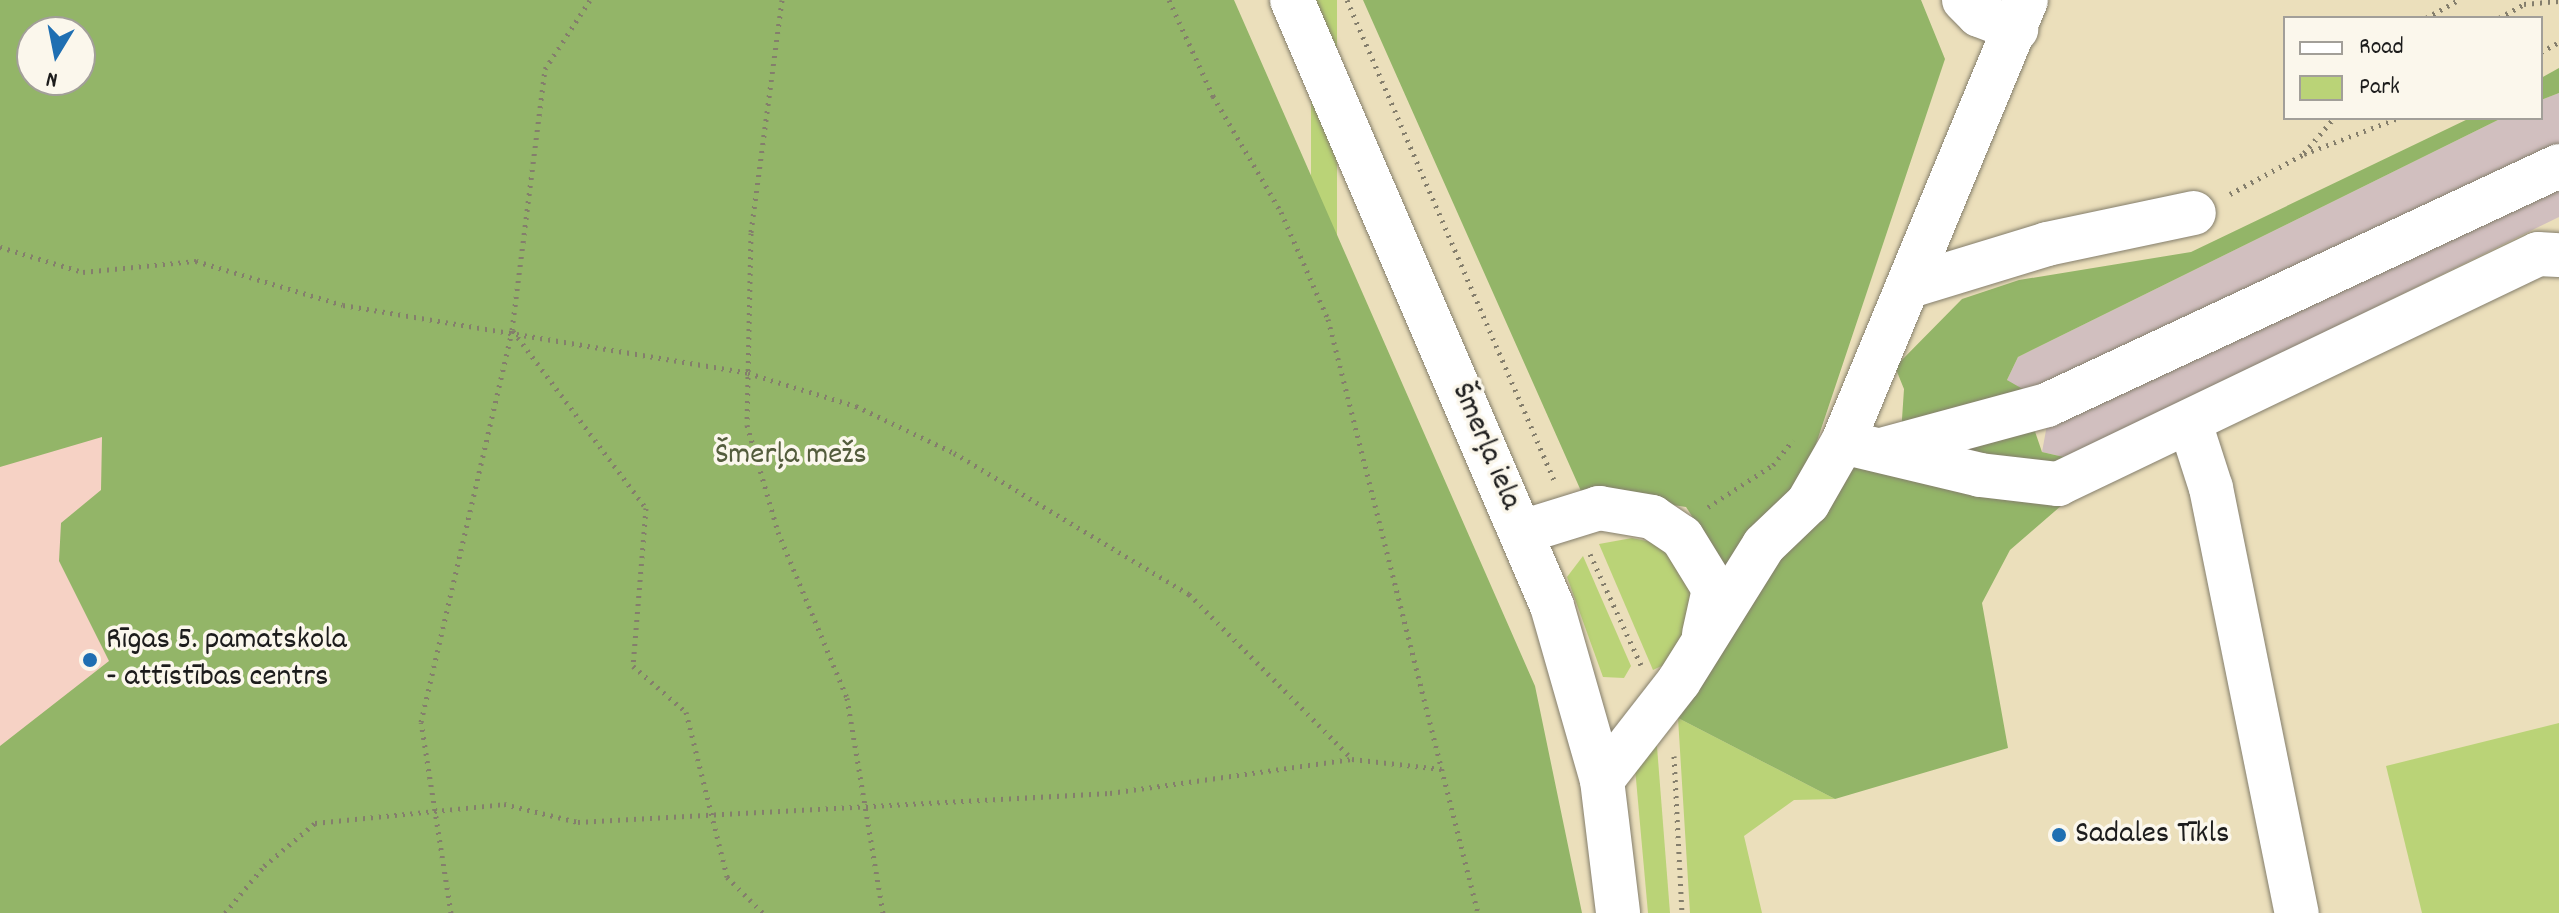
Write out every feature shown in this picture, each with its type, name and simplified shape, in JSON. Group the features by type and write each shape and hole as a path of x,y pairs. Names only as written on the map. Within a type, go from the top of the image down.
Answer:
{"street":[{"name":"Šmerļa iela","path":"1292,0 1522,532 1577,677 1602,780 1618,913"},
{"path":"1602,780 1702,644 1764,545 1863,446 1910,286 2021,14 1979,15 1964,0"},
{"path":"1863,446 2047,405 2559,166"},
{"path":"1910,286 2047,244 2194,213"},
{"path":"1863,446 1980,475 2058,484 2538,254 2559,255"},
{"path":"2190,423 2211,488 2297,913"},
{"path":"1522,532 1599,508 1652,517 1682,537 1714,589 1702,644"},
{"path":"1682,537 1764,545"}],"path":[{"path":"451,913 421,722 512,330 545,69 590,0"},
{"path":"782,0 751,233 747,425 778,532 847,698 883,913"},
{"path":"1169,0 1213,96 1281,212 1328,319 1372,472 1478,913"},
{"path":"1347,0 1570,517 1661,703 1675,764 1682,913"},
{"path":"2430,16 2459,0"},
{"path":"2503,16 2524,4 2559,1"},
{"path":"2304,154 2332,120"},
{"path":"2194,213 2304,154 2394,120"},
{"path":"0,247 83,272 196,261 343,305 512,330 748,373 856,406 954,453 1189,594 1352,759"},
{"path":"512,330 646,508 633,666 686,712 727,877 763,913"},
{"path":"225,913 315,823 504,804 578,822 1110,793 1352,759 1441,769"}],"shaded area":[{"path":"2559,93 2559,217 2068,458 2042,452 2049,414 2007,380 2018,357 2498,120 2543,120 2543,99"},
{"name":"Rīgas 5. pamatskola - attīstības centrs","path":"191,391 192,626 0,913 0,416"}],"green space":[{"name":"Šmerļa mežs","path":"0,0 1234,0 1535,686 1582,913 0,913 0,746 109,661 59,561 61,523 101,490 102,437 0,467"},
{"path":"1311,0 1337,0 1337,523 1311,523"},
{"path":"1363,0 1921,0 1945,59 1814,450 2062,505 2010,550 1982,603 2008,748 1835,799 1678,718 1728,571 1686,507 1581,491"},
{"path":"2559,68 2559,93 2543,99 2543,77"},
{"path":"2466,120 2498,120 2018,357 2007,380 2040,399 2028,411 2042,452 2068,458 2058,470 1901,434 1904,389 1895,367 1962,299 2019,280 2191,252"},
{"path":"1632,538 1666,545 1700,591 1674,660 1653,670 1599,544"},
{"path":"1583,556 1631,666 1624,678 1603,677 1567,577"},
{"path":"1678,718 1835,799 1794,800 1744,836 1762,913 1690,913"},
{"path":"2559,723 2559,913 2422,913 2386,766"},
{"path":"1656,734 1670,913 1648,913 1635,768"}],"place":[{"name":"Rīgas 5. pamatskola - attīstības centrs","path":"90,660"},
{"name":"Sadales Tīkls","path":"2059,835"}]}
